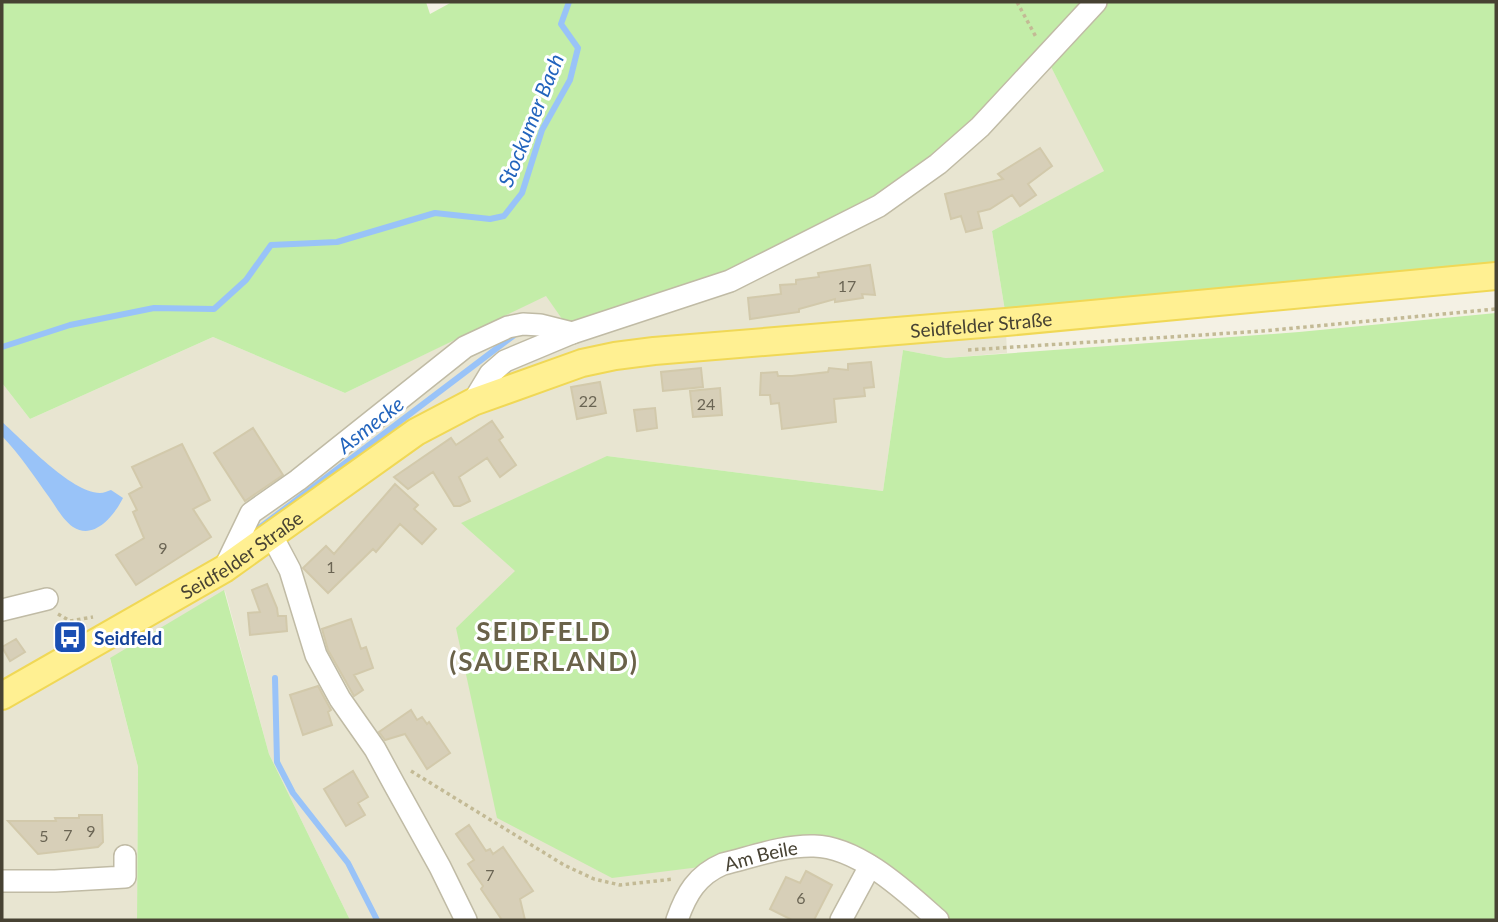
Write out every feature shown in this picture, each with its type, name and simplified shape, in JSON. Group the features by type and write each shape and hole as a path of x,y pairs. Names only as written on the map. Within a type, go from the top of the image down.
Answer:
{"main road":[{"name":"Seidfelder Straße","path":"2,696 224,569 416,432 473,401 583,363 615,356 1496,276"}],"street":[{"name":"Seidfelder Straße","path":"473,401 490,374 505,361 572,333 730,281 879,206 938,164 980,127 1096,2"},
{"path":"224,569 251,513 298,480 465,347 509,327 523,324 572,333"},
{"path":"272,536 289,570 316,655 340,699 388,772 466,920"},
{"path":"2,610 47,600"},
{"name":"Am Beile","path":"697,880 723,864 792,848 814,846 848,854 870,866 938,920"},
{"path":"2,881 125,877 125,856"},
{"path":"841,920 870,866"},
{"path":"677,920 684,900 697,880"}],"path":[{"path":"1017,2 1045,54"},
{"path":"964,350 1263,331 1496,309"},
{"path":"411,771 564,865 594,879 620,885 682,878 697,880"}],"shaded area":[{"path":"1048,61 1105,171 992,231 1005,311 1007,353 946,358 903,350 883,491 607,456 836,844 944,920 350,920 269,754 225,591 110,659 138,767 137,920 2,920 2,383 30,419 213,337 345,393 546,295 569,329"}],"green space":[{"path":"2,2 426,2 430,14 452,2 1496,2 1496,264 1005,311 992,231 1104,171 1048,61 974,121 899,188 746,268 569,329 546,296 345,393 213,337 30,419 2,383"},
{"path":"1496,313 1496,920 944,920 836,844 700,867 612,878 497,818 456,628 515,571 461,523 607,456 883,491 903,350 946,358 1299,332"},
{"path":"224,590 269,754 350,920 137,920 138,767 110,658"}],"water":[{"path":"2,422 48,464 75,484 100,493 111,490 123,498 115,511 103,524 89,531 69,524 2,436"}],"building":[{"path":"1040,148 1052,166 1028,184 1036,195 1020,206 1012,195 990,209 978,212 982,228 966,232 961,216 951,219 945,194 1003,179 998,174"},
{"path":"870,265 875,295 862,294 863,298 835,302 835,299 799,309 799,312 750,319 748,298 781,294 780,285 796,284 796,280 819,277 818,273"},
{"path":"871,362 874,387 864,388 865,396 834,399 836,422 782,429 779,403 771,404 770,395 760,395 761,373 777,372 778,376 792,376 828,372 829,368 848,370 848,364"},
{"path":"701,368 703,387 663,391 661,372"},
{"path":"600,382 606,413 577,419 571,387"},
{"path":"720,388 722,415 693,417 690,391"},
{"path":"655,408 657,428 637,431 634,410"},
{"path":"492,421 503,437 499,440 516,465 500,477 487,458 459,477 470,501 454,506 433,472 408,489 394,477 451,438 456,445"},
{"path":"253,428 283,475 245,501 214,453"},
{"path":"182,444 210,500 193,509 211,537 136,585 116,555 144,538 133,512 137,510 129,494 142,487 132,467"},
{"path":"395,484 418,505 414,509 436,529 422,544 400,524 376,552 373,549 328,593 303,568 326,546 334,554"},
{"path":"267,584 278,616 286,616 287,631 250,635 248,613 260,612 252,590"},
{"path":"351,619 361,649 366,647 373,668 354,675 363,690 354,696 328,650 322,629"},
{"path":"16,639 25,652 10,661 2,647"},
{"path":"318,686 331,710 328,712 332,725 303,735 290,695"},
{"path":"411,710 417,720 422,717 427,724 429,722 450,753 427,769 405,734 385,740 379,732"},
{"path":"353,771 368,797 358,803 365,815 346,826 324,789"},
{"path":"79,815 102,815 103,842 98,847 38,854 8,821 56,821 55,818 79,818"},
{"path":"469,825 486,851 490,849 493,854 503,847 533,891 520,899 525,920 502,920 481,889 483,886 468,864 474,860 456,834"},
{"path":"806,871 832,885 814,920 792,920 770,909 786,877 800,883"}],"waterway":[{"name":"Stockumer Bach","path":"2,347 70,325 154,308 214,309 246,280 271,245 337,242 435,213 490,219 504,216 522,193 542,130 570,80 578,48 561,24 569,2"},
{"name":"Asmecke","path":"258,529 513,336"},
{"name":"Asmecke","path":"275,678 277,762 293,793 348,863 377,920"}],"place":[{"name":"Seidfeld","path":"70,637"}],"district":[{"name":"SEIDFELD (SAUERLAND)","path":"544,646"}]}
